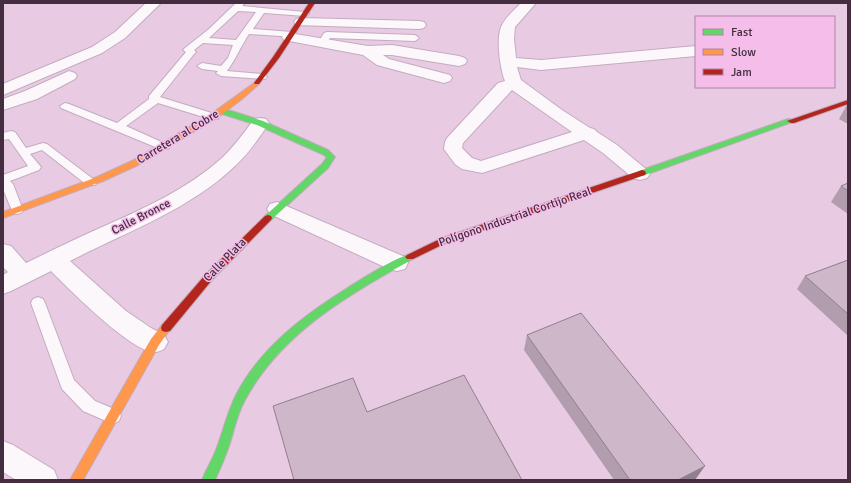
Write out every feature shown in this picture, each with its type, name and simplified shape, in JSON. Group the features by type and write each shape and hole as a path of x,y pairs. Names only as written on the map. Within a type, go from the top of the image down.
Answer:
{"street":[{"path":"3,90 97,50 120,35 154,3"},
{"name":"Carretera al Cobre","path":"3,215 115,172 164,147 214,117 262,77 279,56 312,3"},
{"path":"529,3 509,26 506,37 510,62 510,76 514,84 556,114 588,133 640,174"},
{"path":"303,18 323,33 368,51 383,62 444,78"},
{"path":"291,36 323,33 417,31"},
{"path":"3,105 31,95 82,69 93,59 97,50"},
{"path":"368,51 392,50 459,60"},
{"path":"510,62 541,64 695,51"},
{"path":"514,84 504,87 454,142 453,149 467,165 474,168 482,168 588,133"},
{"name":"Polígono Industrial Cortijo Real","path":"208,480 219,457 243,391 259,367 275,349 301,326 336,300 397,263 446,240 848,102"},
{"name":"Calle Plata","path":"76,480 155,342 209,277 252,232 326,166 331,157 325,152 260,123 222,111"},
{"name":"Calle Bronce","path":"3,285 156,211 191,191 225,166 241,150 260,123"},
{"path":"277,209 397,263"},
{"path":"3,252 23,274"},
{"path":"58,258 59,265 94,299 143,337 155,342"},
{"path":"3,455 43,480"}],"lane":[{"path":"156,99 153,98 162,89 191,52 188,50 239,6 303,18"},
{"path":"262,10 248,31 238,42 232,58 221,73 262,77"},
{"path":"248,31 291,36"},
{"path":"323,33 327,35 417,31"},
{"path":"201,40 238,42"},
{"path":"202,66 224,69"},
{"path":"156,99 214,117"},
{"path":"118,127 156,99"},
{"path":"65,106 164,147"},
{"path":"3,137 11,134 35,167 3,178"},
{"path":"23,152 44,146 91,182"},
{"path":"3,182 7,184 17,210"},
{"path":"38,303 68,384 89,406 113,416"}],"building":[{"path":"848,183 848,191 841,186"},
{"path":"848,260 848,314 805,276"},
{"path":"581,313 705,466 678,480 630,480 527,335"},
{"path":"464,375 522,480 294,480 273,406 353,378 367,412"}],"traffic: fast":[{"path":"222,111 260,123 325,152 331,157 325,166 268,218"},
{"path":"642,173 791,121"},
{"path":"208,480 220,456 232,416 240,398 254,374 271,353 292,333 337,299 410,257"}],"traffic: slow":[{"path":"3,215 100,179 135,163 214,116 240,98 257,83"},
{"path":"76,480 155,342 166,328"}],"traffic: jam":[{"path":"257,83 276,58 312,3"},
{"path":"791,121 848,102"},
{"path":"410,257 445,240 642,173"},
{"path":"166,328 209,277 268,218"}]}
